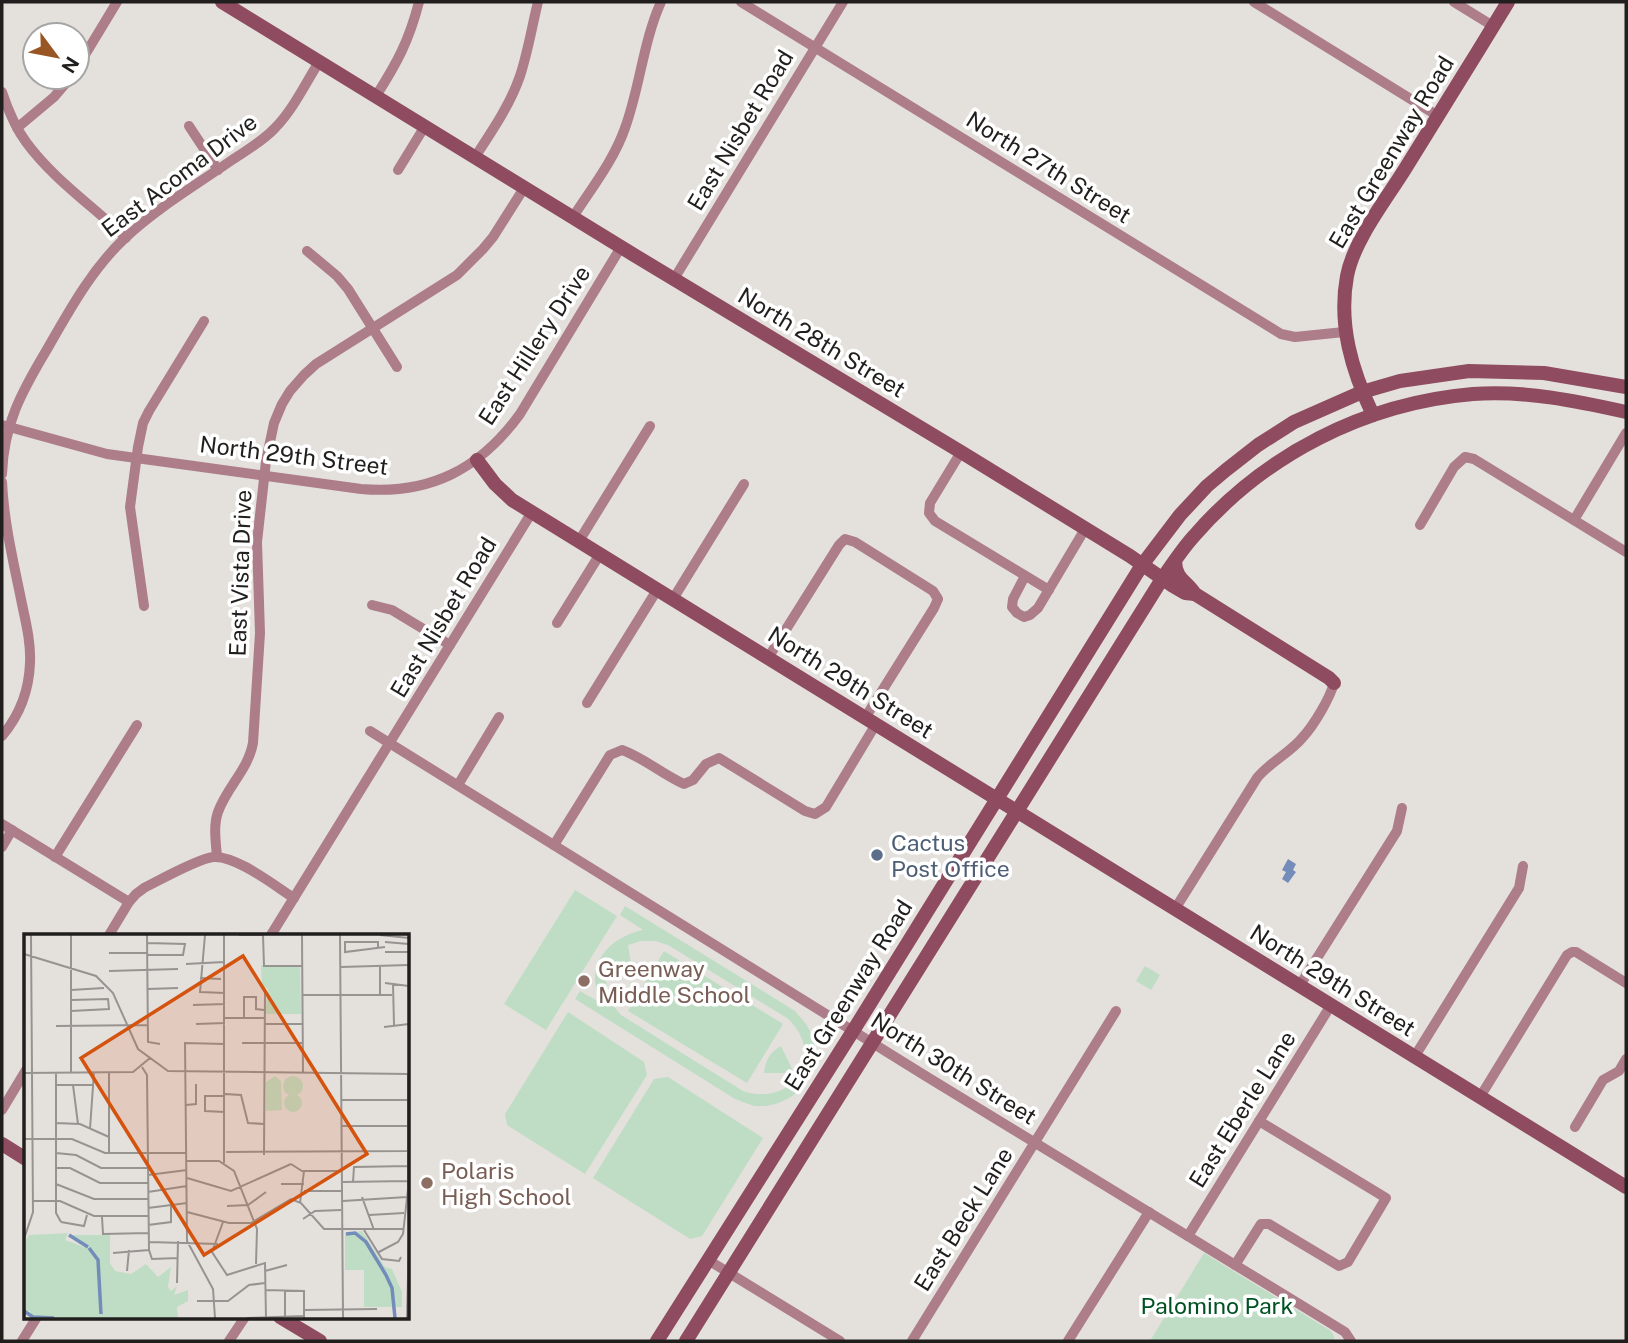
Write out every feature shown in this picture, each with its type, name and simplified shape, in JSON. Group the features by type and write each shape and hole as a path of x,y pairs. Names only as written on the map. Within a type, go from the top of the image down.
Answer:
{"street":[{"path":"91,45 117,2"},
{"name":"North 28th Street","path":"222,2 961,452 1185,593 1195,594"},
{"path":"376,96 402,54 419,2"},
{"path":"475,157 515,89 538,2"},
{"path":"573,218 613,154 624,131 649,34 661,2"},
{"name":"North 27th Street","path":"741,2 1282,334 1295,337 1345,332"},
{"name":"East Nisbet Road","path":"674,279 843,2"},
{"path":"1255,2 1438,116"},
{"path":"1454,2 1493,26"},
{"name":"East Greenway Road","path":"1373,415 1362,392 1345,332 1343,305 1352,256 1508,2"},
{"name":"East Acoma Drive","path":"2,474 5,426 24,387 99,267 126,238 176,198 275,128 287,114 319,62"},
{"path":"17,128 59,91"},
{"path":"2,92 17,128 39,159 126,238"},
{"path":"189,126 218,170"},
{"path":"398,170 425,126"},
{"name":"East Vista Drive","path":"217,857 218,811 249,759 253,743 260,633 258,526 274,423 282,404 304,374 316,364 437,289 469,264 493,237 524,188"},
{"name":"East Hillery Drive","path":"477,460 503,436 520,414 621,247"},
{"path":"307,251 348,289 397,367"},
{"path":"144,606 130,507 143,424 204,321"},
{"name":"East Greenway Road","path":"657,1341 1142,565 1207,486 1258,445 1294,422 1362,392 1400,381 1469,371 1507,372 1544,373 1626,387"},
{"path":"1504,394 1507,372"},
{"name":"East Greenway Road","path":"686,1341 1162,579 1193,537 1221,507 1257,477 1307,443 1344,426 1407,405 1473,394 1504,394 1548,398 1626,412"},
{"name":"North 29th Street","path":"5,426 107,454 361,489 389,490 420,486 447,477 477,460 512,500 1626,1187"},
{"path":"579,541 650,426"},
{"path":"1574,520 1626,433"},
{"path":"961,452 930,503 929,513 935,521 1049,590"},
{"path":"1420,525 1454,467 1465,457 1474,459 1626,552"},
{"path":"1241,458 1257,477"},
{"path":"2,482 6,523 29,640 30,664 21,705 2,736"},
{"path":"673,599 744,484"},
{"name":"East Nisbet Road","path":"272,934 531,512"},
{"path":"1025,576 1013,599 1012,607 1024,617 1038,608 1085,529"},
{"path":"554,845 610,755 622,750 684,784 693,780 706,764 719,758 805,811 816,814 826,807 938,599 933,591 855,542 845,539 768,658"},
{"path":"557,624 600,554"},
{"name":"North 28th Street","path":"1175,561 1177,574 1195,594 1334,683"},
{"path":"587,703 657,590"},
{"path":"372,605 392,610 450,645"},
{"path":"1090,649 1109,664"},
{"path":"1175,909 1257,778 1303,738 1332,694 1334,683"},
{"path":"457,785 499,717"},
{"path":"55,858 137,725"},
{"path":"370,731 390,744"},
{"name":"North 30th Street","path":"390,744 1345,1332 1351,1341"},
{"path":"1300,985 1397,831 1402,808"},
{"path":"2,824 129,902"},
{"path":"2,847 12,830"},
{"path":"110,934 129,902 144,888 199,862 217,857 231,859 295,898"},
{"path":"1415,1056 1519,888 1523,866"},
{"path":"1480,1097 1567,955 1576,952 1626,983"},
{"name":"East Eberle Lane","path":"1188,1236 1331,1005"},
{"name":"East Beck Lane","path":"912,1341 1116,1012"},
{"path":"1575,1127 1603,1080 1619,1071 1626,1059"},
{"path":"2,1110 24,1073"},
{"path":"1235,1265 1261,1224 1269,1224 1339,1266 1348,1262 1387,1198 1259,1121"},
{"path":"2,1144 24,1158"},
{"path":"1068,1341 1149,1212"},
{"path":"708,1260 840,1341"},
{"path":"22,1341 36,1318"},
{"path":"229,1341 244,1318"},
{"path":"282,1318 320,1341"}],"green space":[{"path":"575,890 617,916 546,1030 504,1004"},
{"path":"625,906 795,1011 804,1021 815,1046 812,1071 797,1092 787,1099 761,1106 735,1099 575,999 580,991 599,1002 595,979 599,961 617,941 643,930 620,915","holes":["655,941 668,945 787,1018 799,1032 804,1047 804,1061 799,1074 790,1085 777,1092 761,1094 743,1091 621,1015 610,999 606,980 629,974 633,977 636,972 632,969 628,945"]},
{"path":"664,951 783,1024 747,1083 628,1011"},
{"path":"1145,966 1160,975 1151,990 1136,981"},
{"path":"568,1012 644,1062 647,1075 585,1174 507,1125 505,1114"},
{"path":"781,1046 794,1073 764,1073 769,1057"},
{"path":"668,1077 763,1138 702,1236 690,1239 593,1178 654,1079"},
{"name":"Palomino Park","path":"1204,1253 1331,1331 1334,1341 1150,1341"}],"water":[{"path":"1288,859 1296,864 1293,870 1296,872 1288,883 1282,879 1286,872 1282,870"}],"place":[{"name":"Cactus Post Office","path":"877,855"},
{"name":"Greenway Middle School","path":"584,981"},
{"name":"Polaris High School","path":"427,1183"}]}
